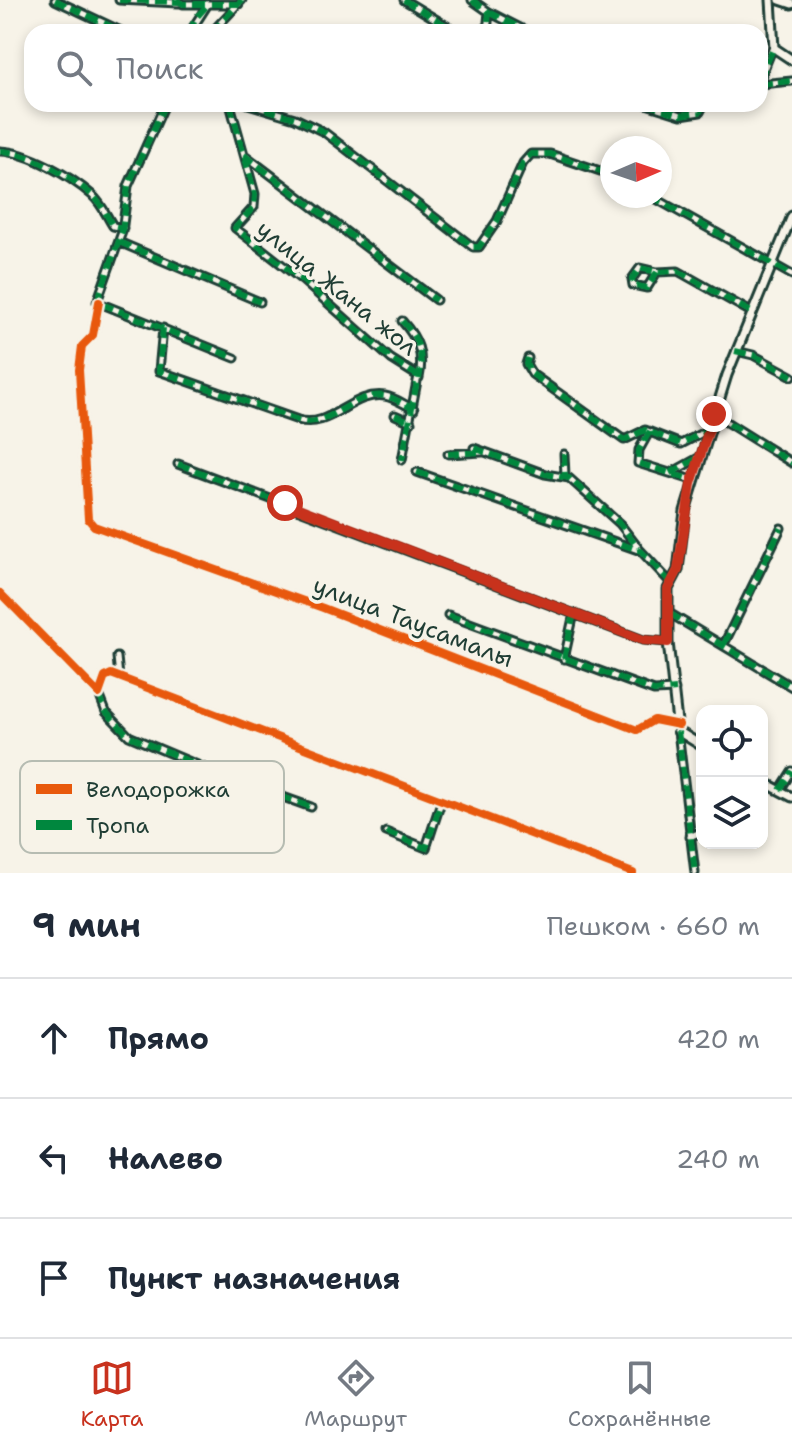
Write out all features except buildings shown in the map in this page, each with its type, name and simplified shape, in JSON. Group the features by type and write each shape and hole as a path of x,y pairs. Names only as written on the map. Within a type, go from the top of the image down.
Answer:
{"street":[{"path":"55,0 106,24"},
{"path":"119,0 241,2"},
{"path":"404,0 444,24"},
{"path":"472,0 512,24"},
{"path":"768,62 774,47 771,0"},
{"path":"780,0 792,4"},
{"path":"220,24 241,2"},
{"path":"193,24 209,3"},
{"path":"488,24 489,12"},
{"path":"774,47 792,60"},
{"path":"768,82 792,81"},
{"path":"161,112 128,186 123,228 99,302 235,358"},
{"name":"улица Жана жол","path":"232,112 255,203 235,228 419,379 402,460"},
{"path":"279,112 324,132 473,247 479,247 497,221 523,163 531,154 550,154 600,171"},
{"path":"671,112 681,115 700,112"},
{"path":"0,151 27,158 72,180 93,196 113,226 123,228"},
{"path":"244,155 436,300"},
{"path":"672,208 792,275"},
{"path":"695,873 676,689 668,642 668,589 678,570 692,480 735,351 792,216"},
{"path":"119,242 260,302"},
{"path":"657,272 647,288 633,285 632,279 640,268 657,272 678,271 751,312"},
{"name":"улица Таусамалы","path":"99,302 93,335 82,346 80,356 88,519 94,526 132,537 637,730 654,720 678,728"},
{"path":"402,321 416,336 420,349 419,379"},
{"path":"163,328 159,371 309,424 377,396 389,397 414,409"},
{"path":"735,351 753,355 792,376"},
{"path":"528,358 527,369 532,374 624,440 631,439 638,432 650,431 681,444 711,428"},
{"path":"714,414 792,463"},
{"path":"395,415 411,422"},
{"path":"650,431 639,450 638,463 692,480"},
{"path":"474,448 545,474 563,473 620,524 672,584"},
{"path":"448,454 487,451"},
{"path":"563,473 564,454"},
{"path":"670,473 700,457"},
{"path":"178,464 643,640 668,642"},
{"path":"417,472 641,551"},
{"path":"724,644 781,528"},
{"path":"0,593 99,694 106,712 129,736 187,761"},
{"path":"564,659 574,613"},
{"path":"669,613 792,687"},
{"path":"448,615 654,691 676,689"},
{"path":"117,657 119,677"},
{"path":"99,694 108,674 119,677 633,873"},
{"path":"678,728 696,742"},
{"path":"780,790 792,771"},
{"path":"768,784 792,797"},
{"path":"284,797 311,807"},
{"path":"386,832 426,848 441,802"},
{"path":"690,837 696,834"}],"marked path":[{"path":"55,0 106,24"},
{"path":"119,0 180,2"},
{"path":"176,0 183,4 239,4"},
{"path":"220,24 242,0"},
{"path":"404,0 444,24"},
{"path":"472,0 489,12 488,24"},
{"path":"193,24 209,3"},
{"path":"489,12 512,24"},
{"path":"768,61 774,47"},
{"path":"768,83 792,81"},
{"path":"161,112 128,186 122,232 97,302 235,358"},
{"path":"232,112 255,194 254,207 235,228 303,281 391,359 418,376 402,460"},
{"path":"275,112 324,132 473,247 479,247 497,221 523,163 531,154 550,154 600,171"},
{"path":"671,112 681,115 700,112"},
{"path":"0,151 36,160 61,173 95,198 113,226 123,228"},
{"path":"244,155 436,300"},
{"path":"672,208 792,275"},
{"path":"119,242 260,302"},
{"path":"657,272 647,288 633,285 632,279 640,268 657,272 678,271 751,312"},
{"path":"402,321 419,347 419,379"},
{"path":"163,328 159,371 298,420 320,420 373,396 389,397 414,409"},
{"path":"735,351 753,355 792,376"},
{"path":"528,358 526,364 532,374 624,440 645,430 681,444 711,428"},
{"path":"714,414 792,463"},
{"path":"395,415 411,422"},
{"path":"650,431 639,450 638,463 692,480"},
{"path":"474,448 545,474 569,478 620,524 638,548"},
{"path":"448,454 483,452"},
{"path":"564,454 565,476"},
{"path":"670,473 700,457"},
{"path":"178,464 643,640 668,642"},
{"path":"417,472 641,551 672,584"},
{"path":"724,644 781,528"},
{"path":"564,659 574,613"},
{"path":"669,613 792,687"},
{"path":"448,615 654,691 676,689"},
{"path":"99,694 106,712 129,736 188,761"},
{"path":"678,731 695,873"},
{"path":"780,790 792,771"},
{"path":"284,797 311,807"},
{"path":"386,832 426,848 441,802"}],"cycle path":[{"path":"99,302 93,335 82,346 79,370 88,519 94,526 323,608 637,730 654,720 679,725"},
{"path":"0,593 99,694 105,677 111,674 633,873"}],"route":[{"path":"285,503 643,640 668,642 668,589 678,570 691,484 714,414"}]}
